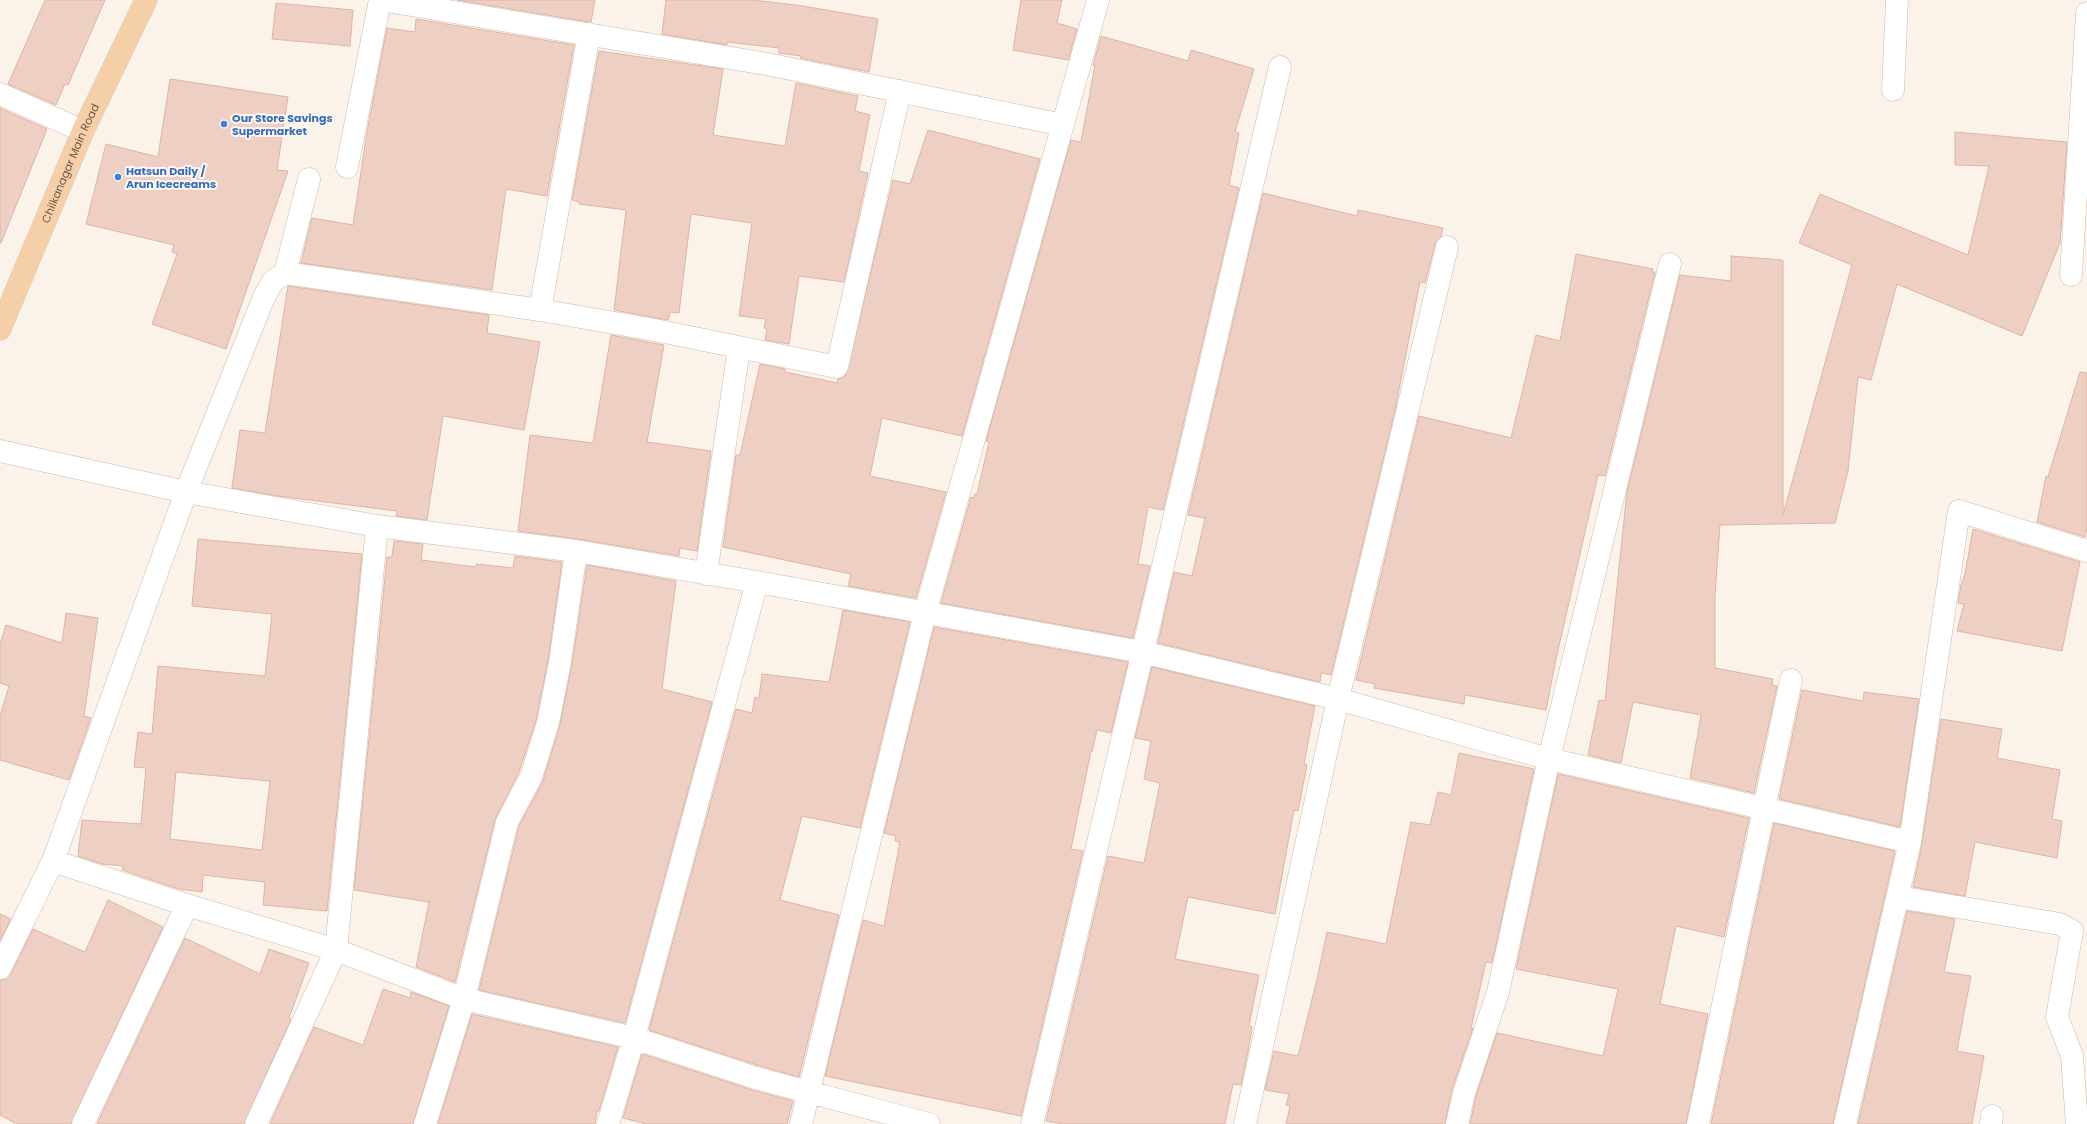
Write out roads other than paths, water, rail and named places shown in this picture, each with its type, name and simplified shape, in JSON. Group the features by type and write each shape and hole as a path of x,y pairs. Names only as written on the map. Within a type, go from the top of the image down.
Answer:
{"main road":[{"name":"Chilkanagar Main Road","path":"0,329 83,131 146,0"}],"street":[{"path":"348,167 380,0 767,64 1063,125"},
{"path":"801,1124 925,613 1098,0"},
{"path":"1893,90 1897,0"},
{"path":"2071,275 2087,13"},
{"path":"540,310 589,34"},
{"path":"1032,1124 1280,67"},
{"path":"285,273 540,310 655,330 837,367 900,91"},
{"path":"0,94 83,131"},
{"path":"0,968 53,861 186,492 264,297 273,281 285,273 310,179"},
{"path":"1245,1124 1338,699 1447,247"},
{"path":"1457,1124 1464,1094 1498,992 1549,759 1670,264"},
{"path":"706,574 740,348"},
{"path":"0,451 186,492 377,526 576,551 757,582 1142,652 1338,699 1549,759 1910,842"},
{"path":"1845,1124 1910,842 1959,511 2087,551"},
{"path":"256,1124 336,950 377,526"},
{"path":"425,1124 464,999 507,822 531,777 548,723 560,662 576,551"},
{"path":"608,1124 634,1038 757,582"},
{"path":"1698,1124 1766,808 1791,680"},
{"path":"53,861 187,905 336,950 464,999 634,1038 756,1078 929,1124"},
{"path":"1898,897 2060,924 2072,931 2057,1017 2072,1056 2076,1124"},
{"path":"83,1124 187,905"}],"place":[{"name":"Our Store Savings Supermarket","path":"224,124"},
{"name":"Hatsun Daily / Arun Icecreams","path":"118,177"}]}
